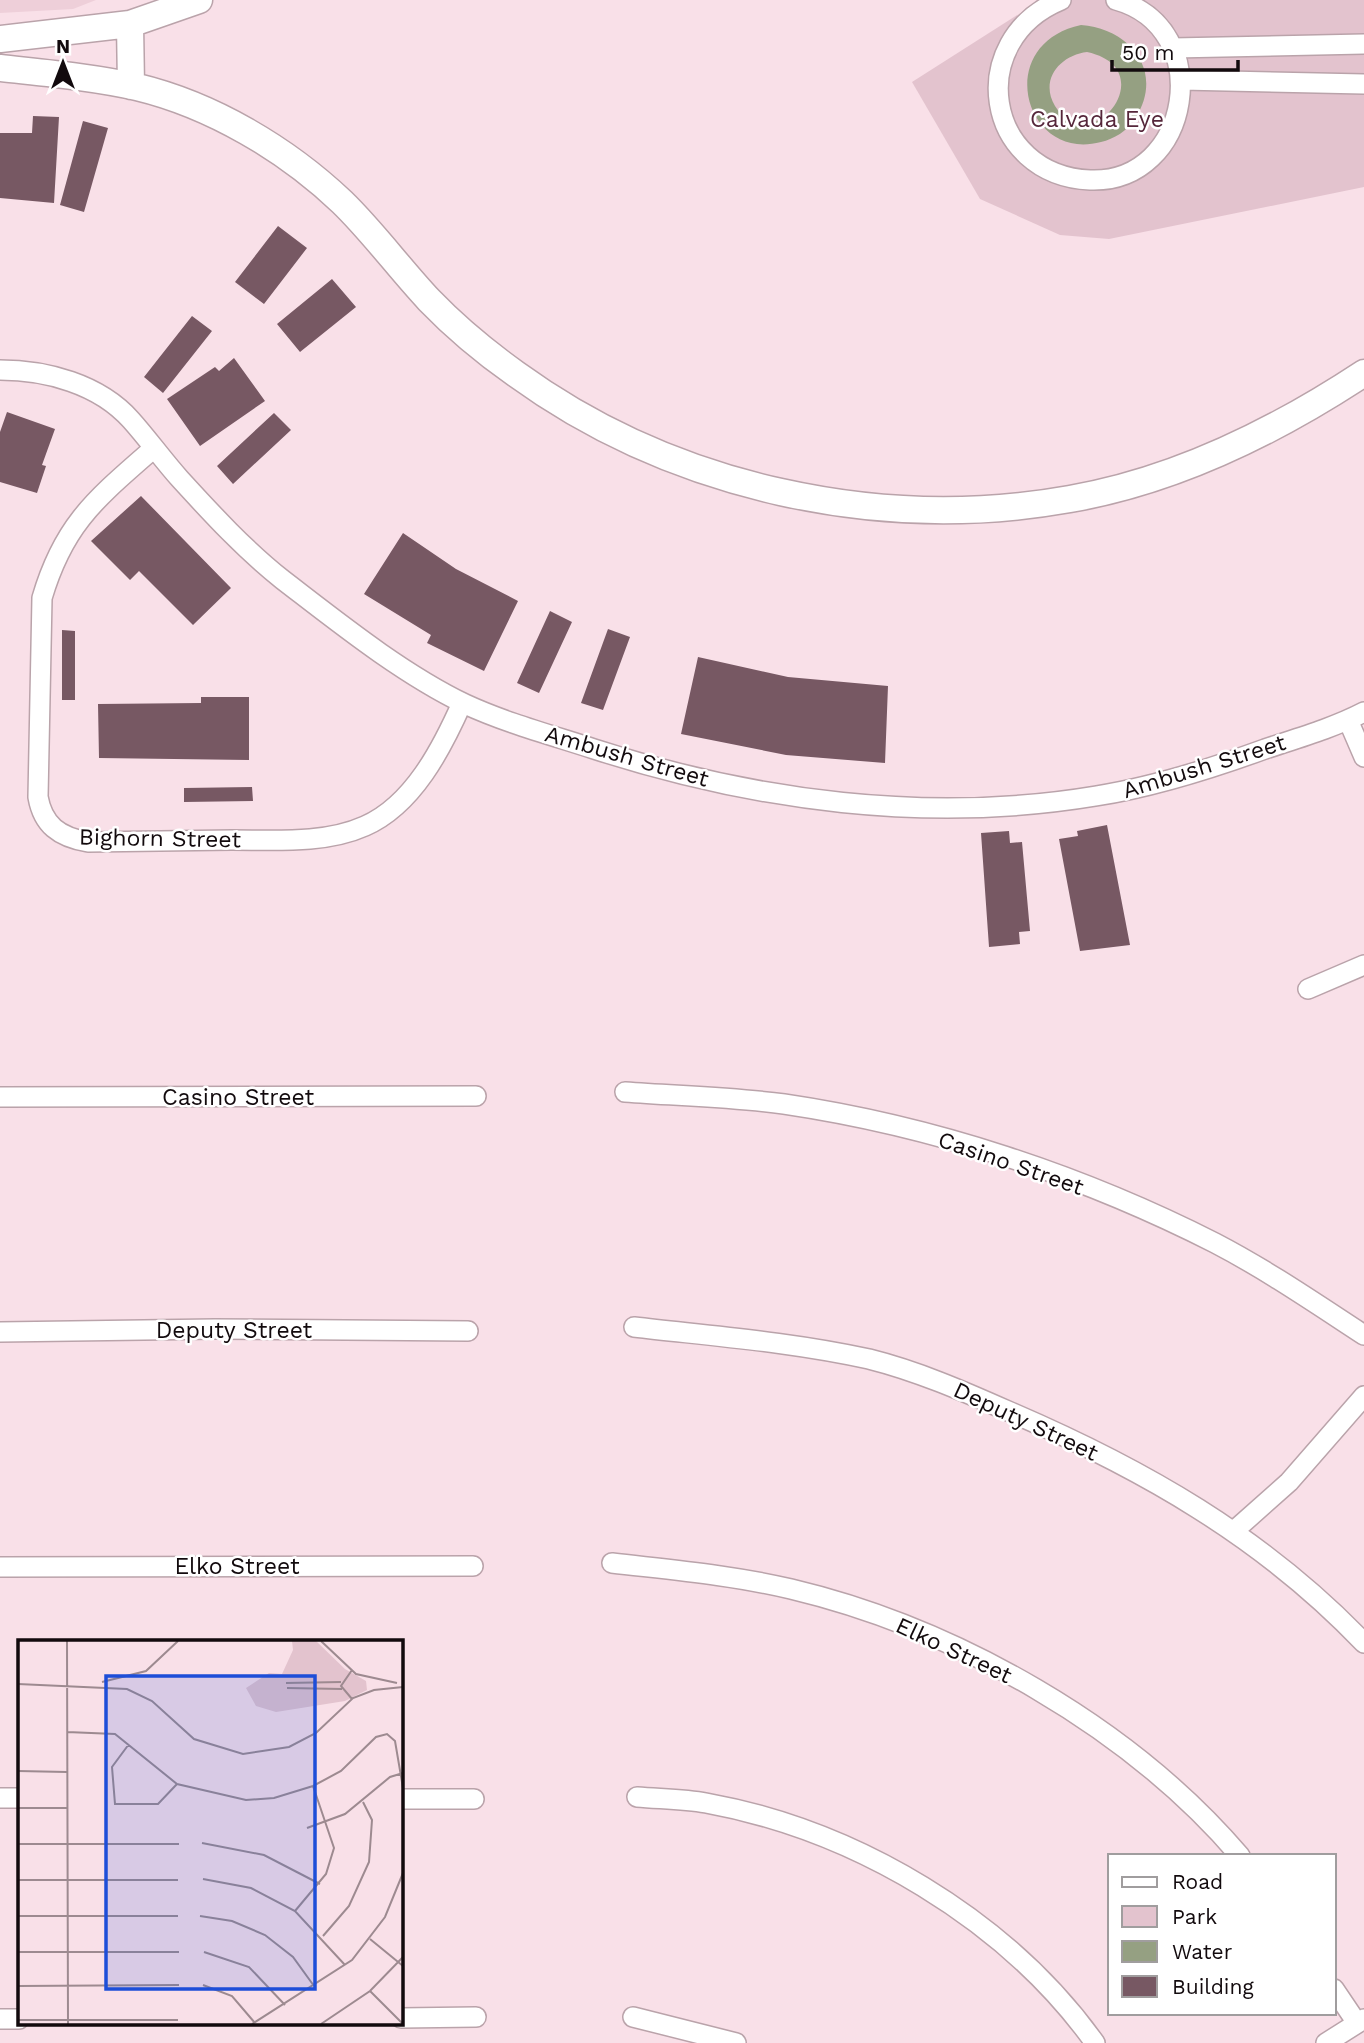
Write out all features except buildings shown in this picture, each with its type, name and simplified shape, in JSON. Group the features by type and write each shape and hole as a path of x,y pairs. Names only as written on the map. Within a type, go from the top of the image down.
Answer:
{"main road":[{"path":"0,39 130,24 199,0"},
{"path":"130,24 131,86"},
{"path":"0,68 131,86 178,100 248,132 301,167 343,203 428,299 464,334 519,376 576,411 652,450 755,488 831,502 896,508 995,508 1069,500 1112,490 1196,462 1256,436 1325,399 1364,373"}],"street":[{"path":"1061,0 1028,19 1013,36 1002,57 997,86 1006,124 1015,142 1036,163 1063,176 1093,180 1122,174 1148,159 1168,137 1176,118 1182,80 1173,48 1161,29 1144,13 1116,0"},
{"path":"1173,48 1364,44"},
{"path":"1182,80 1364,84"},
{"name":"Ambush Street","path":"0,370 24,370 59,377 100,395 129,417 249,552 374,648 462,703 602,751 700,779 793,798 912,808 1026,804 1095,797 1218,766 1356,716"},
{"name":"Bighorn Street","path":"154,448 90,505 70,530 51,568 41,598 38,797 45,821 58,833 88,842 274,840 338,836 366,826 393,808 428,769 462,703"},
{"path":"1356,716 1364,757"},
{"path":"1308,989 1364,965"},
{"name":"Casino Street","path":"625,1092 781,1104 868,1119 978,1148 1148,1211 1274,1276 1364,1335"},
{"name":"Casino Street","path":"0,1097 476,1096"},
{"name":"Deputy Street","path":"634,1327 786,1345 870,1360 946,1384 1060,1433 1235,1530 1364,1643"},
{"name":"Deputy Street","path":"0,1332 215,1329 468,1331"},
{"path":"1235,1530 1289,1482 1364,1396"},
{"name":"Elko Street","path":"612,1563 789,1588 894,1621 960,1649 1034,1688 1094,1727 1158,1776 1222,1835 1238,1854"},
{"name":"Elko Street","path":"0,1567 473,1566"},
{"path":"637,1797 703,1803 752,1813 825,1837 877,1860 936,1894 985,1931 1046,1986 1095,2043"},
{"path":"0,1798 18,1798"},
{"path":"402,1799 474,1799"},
{"path":"1326,2043 1361,2021 1336,1991"},
{"path":"402,2018 476,2017"},
{"path":"633,2017 736,2043"},
{"path":"0,2020 18,2020"}],"shaded area":[{"path":"0,0 96,0 73,9 0,13"}],"green space":[{"name":"Calvada Eye","path":"1041,0 1364,0 1364,187 1109,239 1060,235 980,199 912,82"}],"water":[{"path":"1081,25 1099,28 1128,44 1138,56 1146,85 1143,102 1135,119 1120,134 1101,142 1074,144 1053,135 1037,119 1029,98 1028,76 1036,54 1053,36","holes":["1087,52 1109,62 1120,76 1120,92 1113,107 1101,119 1086,124 1070,121 1055,106 1051,96 1051,78 1055,70 1069,58"]}]}
